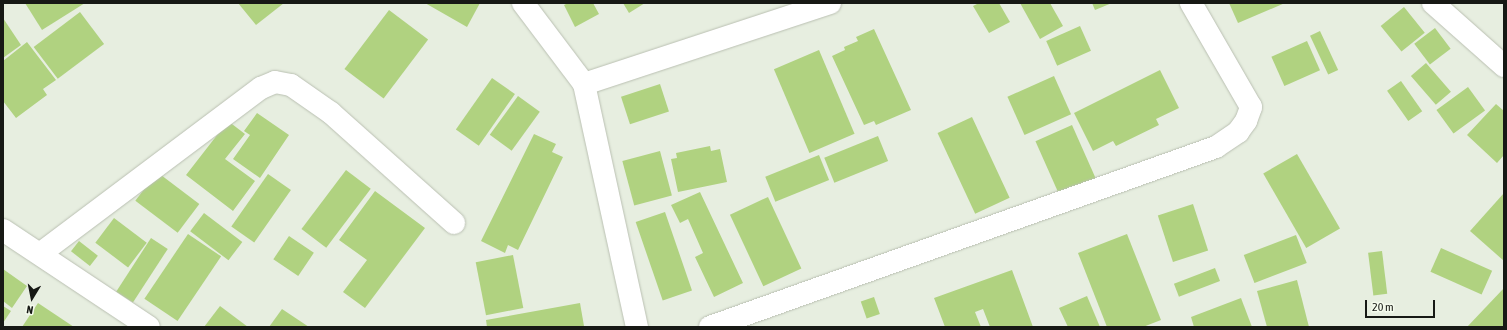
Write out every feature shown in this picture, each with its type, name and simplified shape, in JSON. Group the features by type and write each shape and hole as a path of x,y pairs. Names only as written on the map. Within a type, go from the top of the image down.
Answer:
{"street":[{"path":"523,3 584,84 636,327"},
{"path":"584,84 830,3"},
{"path":"710,327 1216,147 1238,132 1246,121 1251,107 1191,3"},
{"path":"1433,3 1504,66"},
{"path":"41,253 261,88 275,82 291,85 331,113 454,223"},
{"path":"3,230 41,253 149,327"}],"building":[{"path":"25,3 85,3 42,30"},
{"path":"238,3 284,3 256,25"},
{"path":"425,3 480,3 467,27"},
{"path":"568,3 593,3 599,14 575,27 564,5"},
{"path":"623,3 645,3 629,13"},
{"path":"979,3 999,3 1010,22 989,33 973,6"},
{"path":"1020,3 1050,3 1063,26 1040,39"},
{"path":"1092,3 1112,3 1095,10"},
{"path":"1229,3 1285,3 1238,23"},
{"path":"1404,7 1425,33 1401,52 1381,26"},
{"path":"389,10 428,39 384,99 344,69"},
{"path":"80,12 104,44 58,79 34,47"},
{"path":"3,18 21,45 3,58"},
{"path":"1080,26 1091,51 1057,66 1046,41"},
{"path":"1435,28 1451,49 1430,64 1414,44"},
{"path":"874,29 911,110 876,125 874,121 864,125 832,56 845,50 844,47 858,41 856,37"},
{"path":"1320,31 1338,70 1328,75 1310,36"},
{"path":"1307,41 1320,70 1284,86 1271,57"},
{"path":"27,42 56,80 43,89 47,95 16,118 3,101 3,61"},
{"path":"819,50 855,134 809,153 774,69"},
{"path":"1426,63 1451,92 1436,105 1411,76"},
{"path":"1160,70 1179,108 1156,119 1159,125 1116,146 1113,141 1093,151 1074,113"},
{"path":"1054,76 1071,114 1024,135 1007,97"},
{"path":"492,78 515,94 479,146 456,130"},
{"path":"1401,81 1422,111 1408,121 1387,91"},
{"path":"660,84 669,112 630,124 621,97"},
{"path":"1468,87 1485,110 1453,133 1436,110"},
{"path":"518,96 540,112 512,151 490,135"},
{"path":"1496,104 1504,111 1504,155 1497,163 1467,135"},
{"path":"257,113 289,135 260,178 233,159 250,135 244,131"},
{"path":"972,117 1010,198 975,214 938,133"},
{"path":"228,121 245,134 225,159 255,181 233,211 186,175"},
{"path":"1072,125 1096,179 1059,195 1035,141"},
{"path":"534,134 556,144 552,152 563,157 518,250 508,245 505,253 481,241"},
{"path":"878,136 888,161 834,183 824,158"},
{"path":"710,146 711,151 720,149 727,182 678,192 671,159 677,158 676,153"},
{"path":"660,151 672,195 634,206 622,161"},
{"path":"1297,154 1340,228 1306,248 1263,174"},
{"path":"819,155 829,180 775,202 765,177"},
{"path":"346,170 371,189 326,248 301,229"},
{"path":"157,172 199,204 178,233 135,201"},
{"path":"268,174 291,190 254,242 231,226"},
{"path":"375,191 425,228 365,308 343,292 367,260 339,240"},
{"path":"700,192 743,283 714,297 695,257 703,253 688,219 680,223 671,205"},
{"path":"1504,193 1504,261 1470,231"},
{"path":"768,197 801,269 763,286 730,215"},
{"path":"1193,204 1208,251 1173,262 1158,215"},
{"path":"665,212 692,290 663,301 636,222"},
{"path":"204,213 242,242 228,260 190,231"},
{"path":"114,218 147,243 128,267 95,243"},
{"path":"188,234 221,256 178,321 144,299"},
{"path":"1127,234 1161,320 1143,327 1107,327 1078,253"},
{"path":"1296,235 1307,263 1254,283 1244,255"},
{"path":"289,236 314,253 298,276 273,259"},
{"path":"151,238 168,249 133,303 116,292"},
{"path":"79,241 98,256 90,266 71,251"},
{"path":"1441,248 1492,271 1482,295 1430,272"},
{"path":"1382,251 1387,294 1373,295 1368,253"},
{"path":"513,255 523,308 486,315 476,262"},
{"path":"1215,268 1220,281 1179,297 1174,284"},
{"path":"3,269 27,286 12,308 3,301"},
{"path":"1012,270 1033,327 990,327 983,309 975,312 981,327 945,327 934,298"},
{"path":"1297,280 1309,327 1267,327 1257,291"},
{"path":"1504,288 1504,327 1467,327"},
{"path":"1087,296 1100,327 1068,327 1059,308"},
{"path":"874,297 880,314 867,319 861,302"},
{"path":"1241,298 1252,327 1194,327 1191,317"},
{"path":"38,303 74,327 22,327"},
{"path":"580,303 584,326 487,327 486,320"},
{"path":"3,306 11,311 3,323"},
{"path":"220,306 248,327 204,327"},
{"path":"282,309 309,327 269,327"}]}
